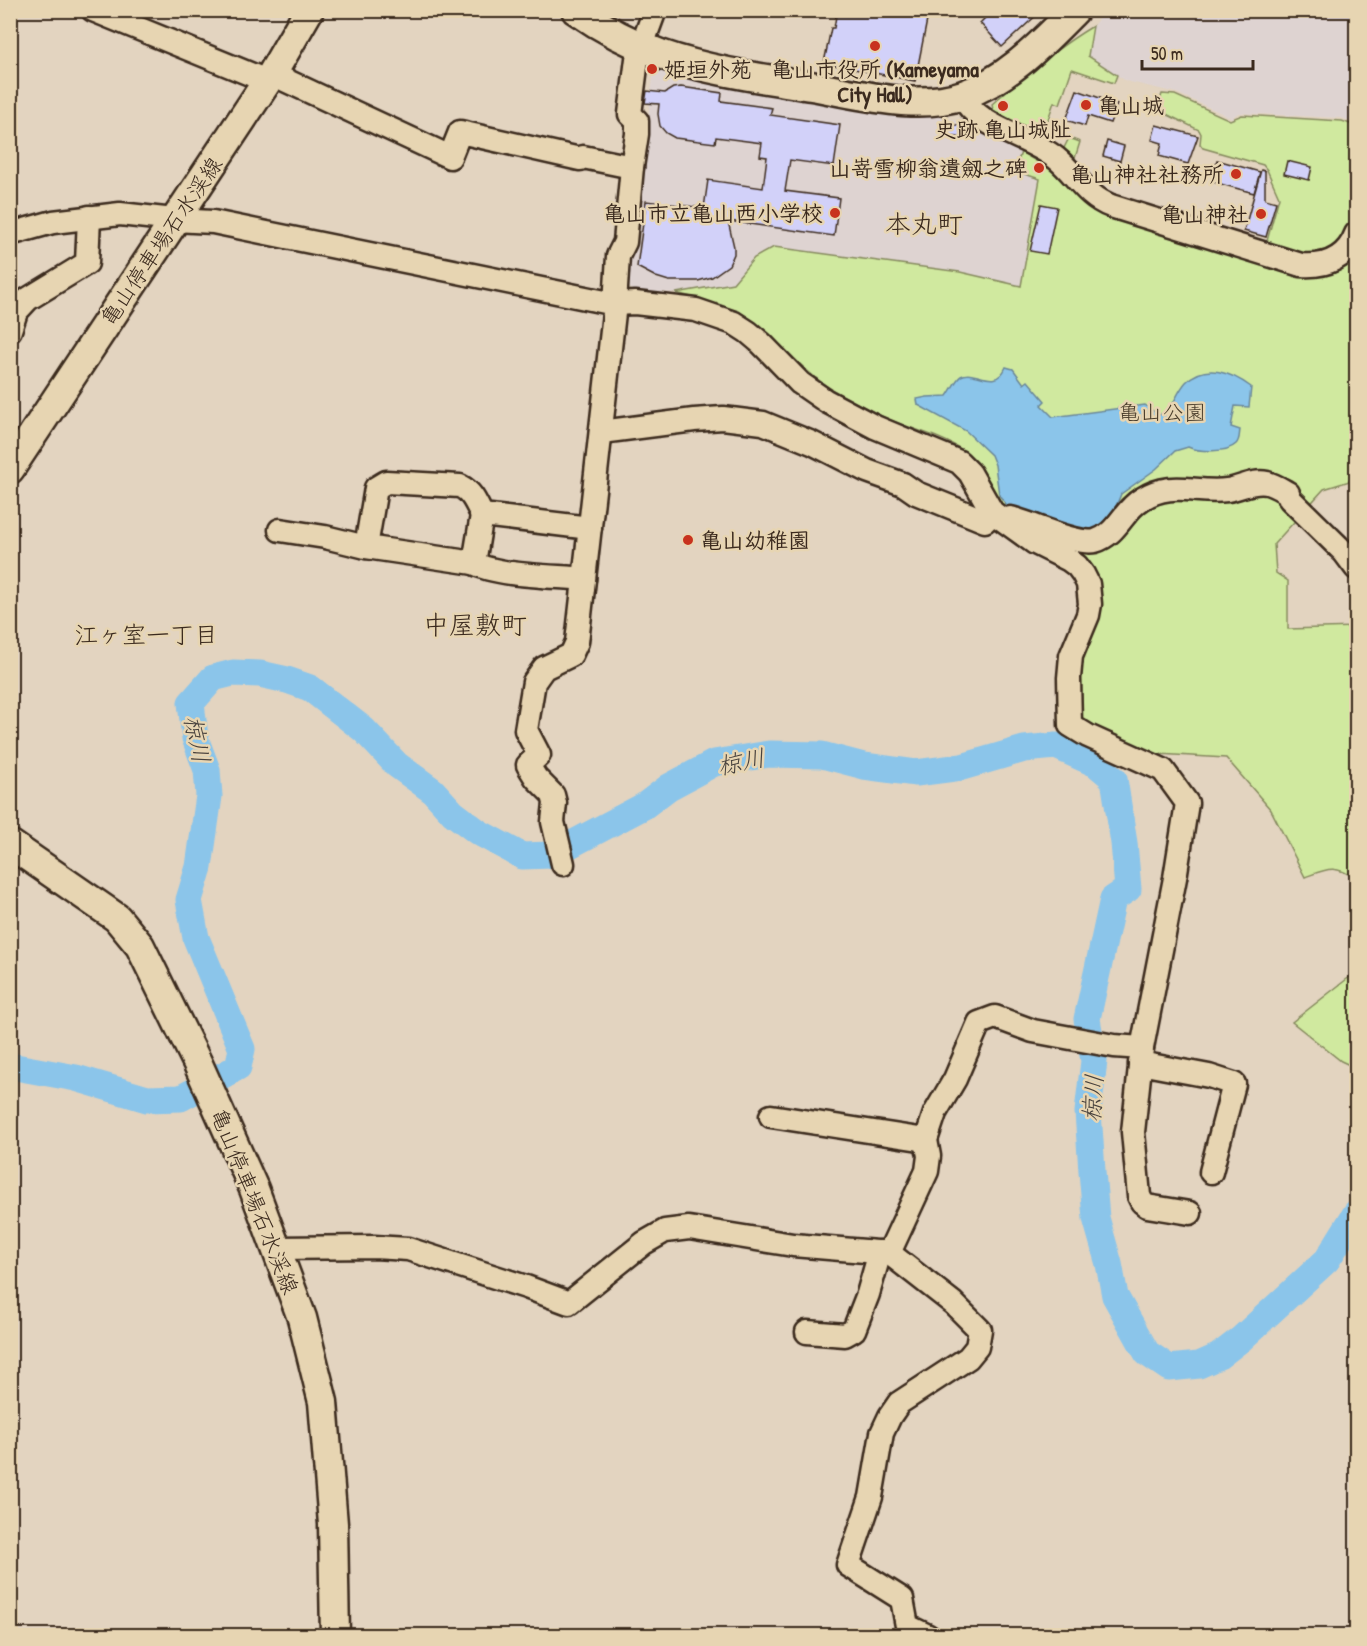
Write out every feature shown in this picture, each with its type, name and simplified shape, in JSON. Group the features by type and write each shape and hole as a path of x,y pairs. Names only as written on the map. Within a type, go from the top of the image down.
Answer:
{"main road":[{"name":"亀山停車場石水渓線","path":"10,469 269,78 309,10"},
{"path":"576,10 641,46 694,65 718,71 884,98 935,100 961,95 980,88 1008,71 1075,10"},
{"name":"亀山停車場石水渓線","path":"10,844 117,918 134,939 155,974 198,1064 277,1248 282,1268 302,1318 323,1402 333,1524 335,1635"}],"street":[{"path":"93,10 125,16 450,157 460,132 580,159 583,157 632,167"},
{"path":"563,864 553,822 554,795 536,778 528,765 539,755 526,730 534,682 544,668 571,655 578,642 615,304 618,256 625,242 637,127 637,120 630,114 637,59 655,10"},
{"path":"961,95 968,107 985,120 1056,158 1084,187 1105,204 1301,265 1328,264 1350,246 1356,234"},
{"path":"10,234 53,222 120,214 213,222 615,304 635,303 696,310 734,323 748,332 800,384 826,401 875,427 959,462 970,473 996,514 1035,543 1069,560 1083,574 1088,584 1090,604 1088,615 1071,656 1070,724 1088,736 1163,770 1186,803 1175,878 1141,1056 1133,1132 1139,1196 1142,1202 1147,1206 1190,1213"},
{"path":"10,330 16,312 28,299 87,263 89,217"},
{"path":"601,432 723,418 763,423 812,443 867,471 903,484 916,493 985,521 996,514 1075,539 1093,542 1108,536 1141,499 1160,490 1172,488 1229,490 1252,483 1266,482 1288,494 1290,499 1344,552 1356,568"},
{"path":"366,547 376,488 386,482 460,486 474,498 482,515 474,563"},
{"path":"482,515 590,528"},
{"path":"280,530 325,537 366,547 474,563 483,568 512,573 584,579"},
{"path":"807,1332 845,1335 854,1330 885,1252 927,1171 929,1156 926,1140 935,1113 955,1079 979,1023 995,1017 1033,1031 1114,1046 1234,1084 1211,1172"},
{"path":"771,1116 926,1140"},
{"path":"277,1248 408,1249 569,1303 644,1243 665,1231 689,1228 793,1245 885,1252 953,1303 980,1330 977,1347 968,1358 899,1403 890,1416 882,1432 871,1497 848,1565 902,1599 907,1626 928,1635"}],"shaded area":[{"path":"1104,11 1356,11 1356,123 1341,118 1238,113 1232,118 1177,93 1126,81 1088,56 1093,26"},
{"name":"亀山市立亀山西小学校","path":"654,70 717,86 902,117 937,116 977,126 1021,152 1015,171 1040,178 1021,286 960,272 774,247 754,258 733,283 676,293 633,291 627,285"}],"green space":[{"path":"1093,26 1088,56 1117,75 1114,83 1072,69 1060,104 1054,102 1042,137 993,110 992,104 1028,72"},
{"path":"1162,94 1175,95 1230,120 1242,115 1342,121 1356,126 1356,195 1351,229 1338,246 1314,258 1273,248 1267,241 1279,197 1267,170 1263,165 1203,148 1200,144 1199,130 1158,110"},
{"path":"1069,138 1080,142 1075,158 1063,150"},
{"name":"亀山公園","path":"1021,152 1058,174 1090,206 1300,277 1351,258 1356,244 1356,479 1324,489 1274,544 1276,573 1288,581 1288,629 1356,627 1356,879 1342,871 1331,869 1305,877 1271,810 1226,758 1141,753 1076,719 1074,681 1095,595 1045,551 1009,515 982,469 971,457 946,441 888,419 829,388 763,329 744,316 722,306 676,293 733,283 754,258 774,247 960,272 1021,286 1040,179 1015,171"},
{"path":"1356,972 1356,1068 1341,1061 1292,1022"}],"water":[{"path":"1006,367 1013,369 1024,384 1028,381 1045,401 1041,405 1053,417 1145,405 1159,415 1168,411 1186,382 1202,372 1210,371 1227,374 1251,387 1249,407 1235,406 1231,427 1240,430 1236,444 1220,450 1206,451 1188,447 1175,451 1156,469 1121,494 1114,511 1097,533 1015,516 999,495 995,465 991,455 966,431 918,405 917,399 947,396 961,376 967,374 996,378"}],"building":[{"name":"亀山市役所 (Kameyama City Hall)","path":"837,10 929,10 915,81 824,63"},
{"path":"993,10 1042,10 1002,47 980,23"},
{"path":"681,87 722,93 721,101 772,108 770,115 840,125 834,166 790,160 785,191 839,198 834,236 728,221 734,254 729,265 712,277 698,281 669,281 637,267 646,201 704,208 708,180 763,188 767,157 760,156 762,143 716,137 715,143 675,138 660,126 659,104 645,103 647,91 665,93 673,88"},
{"path":"1077,90 1117,104 1110,123 1088,116 1085,126 1066,120"},
{"path":"948,124 972,127 974,129 973,139 947,136"},
{"path":"1156,125 1198,136 1188,164 1159,156 1162,143 1152,140"},
{"path":"1107,141 1124,146 1120,161 1103,156"},
{"name":"亀山神社社務所","path":"1217,160 1260,172 1254,193 1213,182 1214,177 1212,177"},
{"path":"1287,161 1312,167 1309,180 1284,174"},
{"name":"亀山神社","path":"1261,170 1265,171 1265,199 1276,202 1266,237 1244,231"},
{"path":"1041,204 1057,207 1047,254 1030,251"}],"waterway":[{"name":"椋川","path":"10,1066 76,1078 147,1099 181,1098 238,1067 242,1049 196,938 189,900 199,867 209,796 207,770 195,738 191,703 213,678 233,673 260,674 310,688 364,730 397,765 433,791 453,813 478,832 522,856 551,855 644,806 669,787 714,763 769,754 822,755 864,766 916,773 962,767 1024,749 1056,746 1096,764 1114,779 1124,843 1128,889 1113,899 1087,1019 1094,1061 1088,1112 1096,1218 1115,1296 1147,1353 1169,1368 1199,1365 1219,1356 1241,1339 1327,1260 1356,1213"}],"place":[{"name":"亀山市役所 (Kameyama City Hall)","path":"875,46"},
{"name":"姫垣外苑","path":"652,69"},
{"name":"亀山城","path":"1086,105"},
{"name":"史跡 亀山城阯","path":"1003,106"},
{"name":"山嵜雪柳翁遺劔之碑","path":"1039,168"},
{"name":"亀山神社社務所","path":"1236,174"},
{"name":"亀山市立亀山西小学校","path":"835,213"},
{"name":"亀山神社","path":"1261,214"},
{"name":"亀山幼稚園","path":"688,540"}],"district":[{"name":"本丸町","path":"924,223"},
{"name":"中屋敷町","path":"475,624"},
{"name":"江ヶ室一丁目","path":"146,634"}]}
